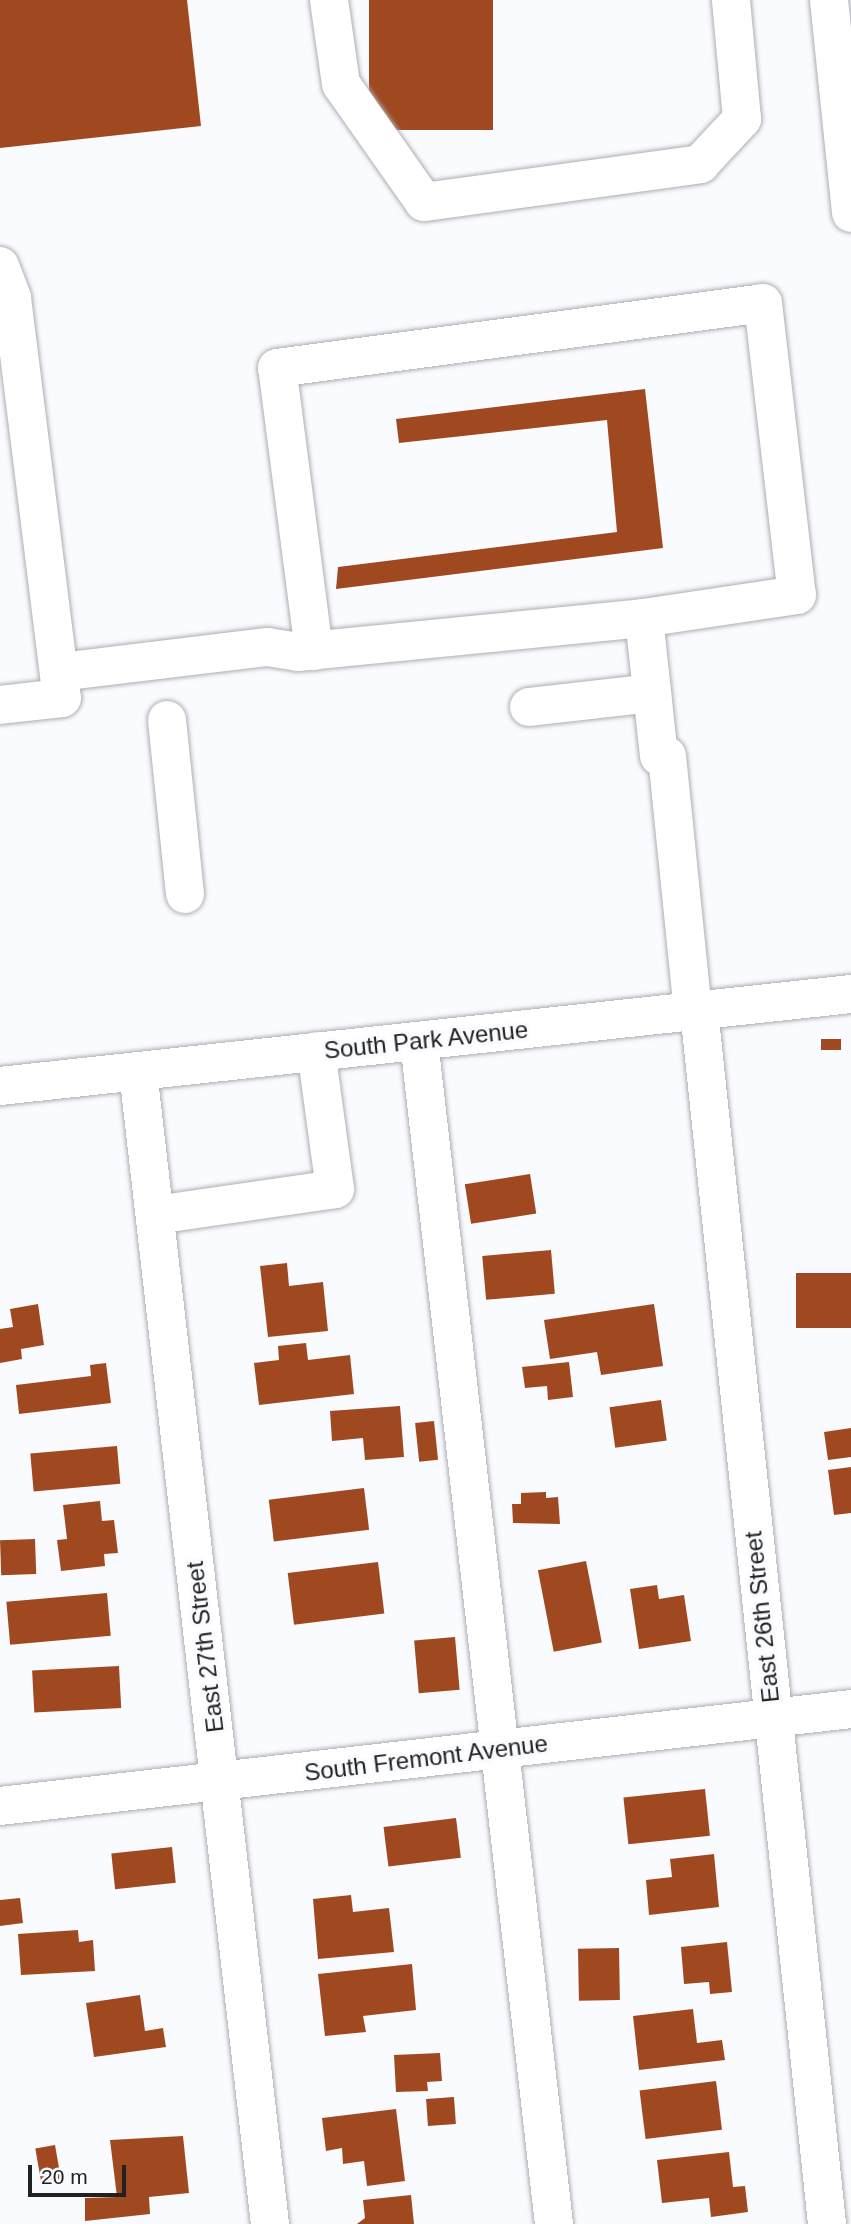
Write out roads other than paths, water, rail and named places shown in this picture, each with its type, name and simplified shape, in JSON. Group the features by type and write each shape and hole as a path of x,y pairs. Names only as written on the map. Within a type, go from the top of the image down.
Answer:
{"street":[{"path":"329,0 341,84 424,201 700,164 742,119 731,0"},
{"path":"829,0 851,213"},
{"path":"0,265 12,298 14,429 60,671 62,698 0,705"},
{"path":"60,671 267,647 314,651 644,618 797,595 763,303 277,368 314,651"},
{"name":"East 26th Street","path":"644,618 696,1010 827,2224"},
{"path":"529,707 652,693"},
{"path":"167,720 185,894"},
{"name":"South Park Avenue","path":"0,1086 851,994"},
{"path":"419,1041 554,2224"},
{"path":"155,1215 335,1189 316,1051"},
{"name":"East 27th Street","path":"138,1070 270,2224"},
{"name":"South Fremont Avenue","path":"0,1806 851,1709"}]}
